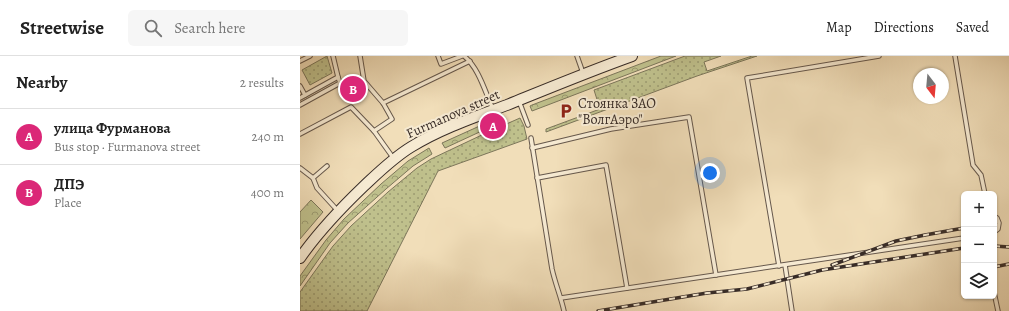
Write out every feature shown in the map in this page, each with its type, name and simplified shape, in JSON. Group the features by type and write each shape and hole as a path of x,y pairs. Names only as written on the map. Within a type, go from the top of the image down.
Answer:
{"main road":[{"name":"Furmanova street","path":"300,258 338,211 394,159 412,146 493,110 632,56"}],"lane":[{"path":"300,61 310,56"},
{"path":"300,105 340,83 333,56"},
{"path":"360,56 364,81 383,103 392,119 374,131"},
{"path":"438,56 441,64 463,56 470,61 493,110"},
{"path":"577,56 583,74"},
{"path":"778,266 747,78 879,56"},
{"path":"955,56 973,165 981,175 984,191"},
{"path":"383,103 470,61"},
{"path":"300,98 338,77"},
{"path":"300,86 306,95"},
{"path":"518,100 528,124"},
{"path":"300,134 352,107 374,131 394,159"},
{"path":"532,148 611,129 689,117 716,275"},
{"path":"531,138 556,285 564,311"},
{"path":"537,178 606,165 627,288"},
{"path":"313,178 327,166"},
{"path":"300,168 313,178 316,188 338,211"},
{"path":"997,218 1000,223 997,230"},
{"path":"561,298 961,238"},
{"path":"785,265 792,311"},
{"path":"995,299 998,311"}],"green space":[{"path":"327,56 332,73 310,85 302,70"},
{"path":"661,56 676,56 532,111 530,106 532,105"},
{"path":"685,56 721,56 704,62 707,71 752,56 757,56 697,76 546,132 546,129 600,109 594,90"},
{"path":"520,118 524,126 527,139 438,171 367,311 300,311 300,292 333,246 351,226 388,192 417,168 431,159"},
{"path":"484,124 486,129 445,148 442,143"},
{"path":"429,148 432,154 413,166 348,223 330,243 300,286 300,276 326,240 344,219 408,161"},
{"path":"311,200 323,212 300,239 300,212"}],"railway":[{"path":"832,265 896,241 961,229"},
{"path":"997,246 1009,247"},
{"path":"598,311 707,293 747,289 822,270 961,248"},
{"path":"997,266 1009,264"}],"place":[{"name":"ДПЭ","path":"353,89"},
{"name":"Стоянка ЗАО \"ВолгАэро\"","path":"566,111"},
{"name":"улица Фурманова","path":"493,126"}]}
